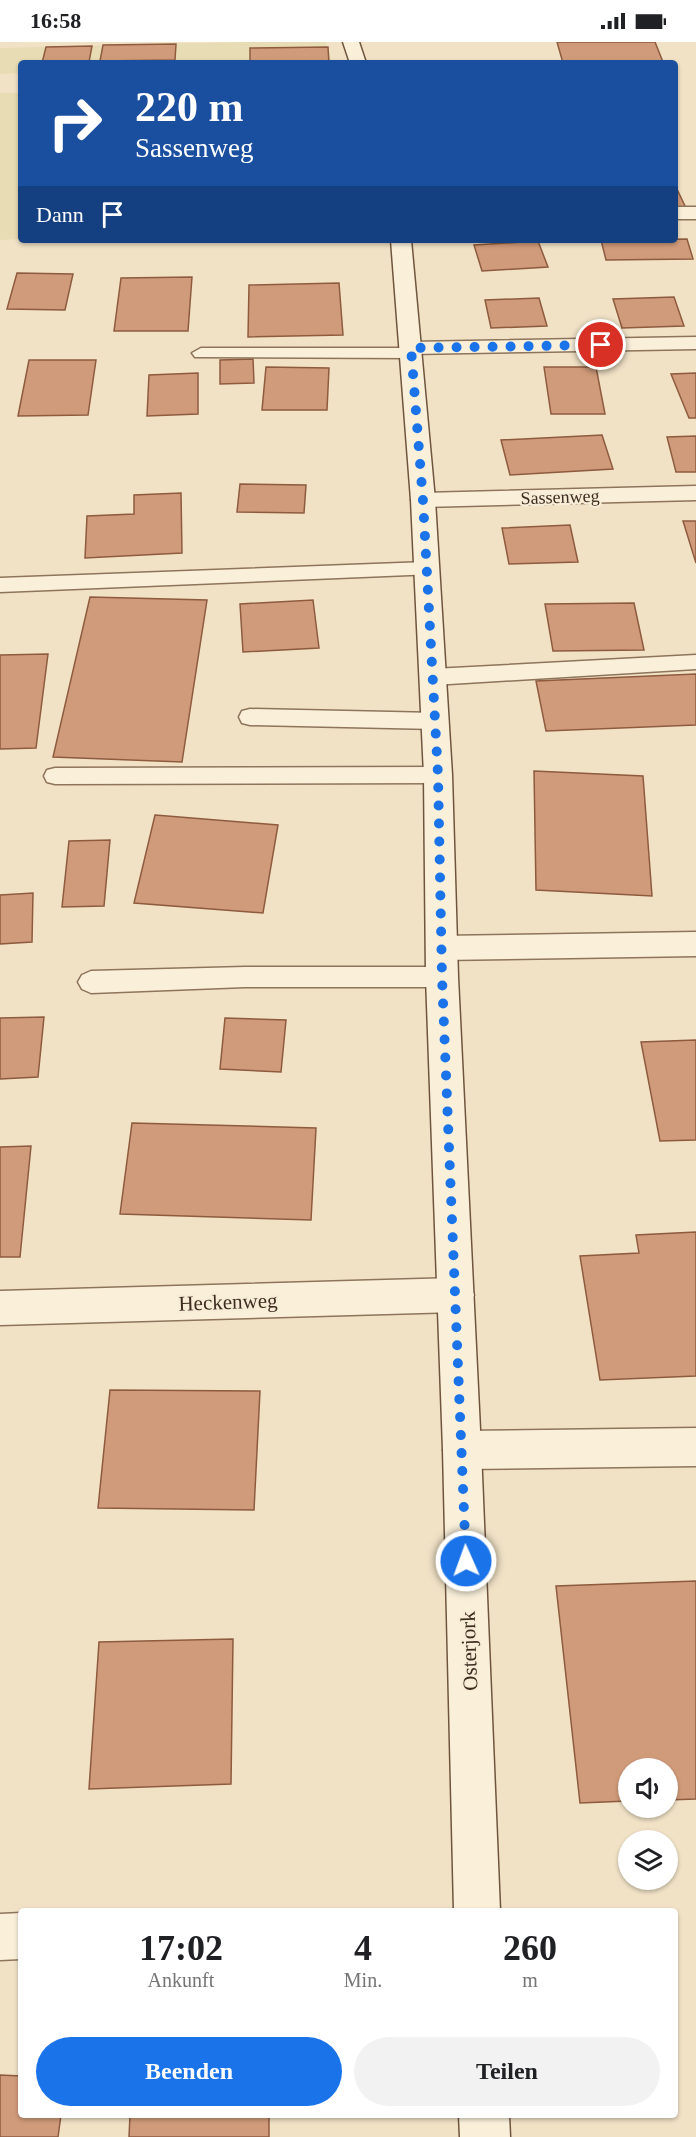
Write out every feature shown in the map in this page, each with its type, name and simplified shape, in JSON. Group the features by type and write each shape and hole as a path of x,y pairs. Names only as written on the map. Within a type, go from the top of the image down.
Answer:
{"main road":[{"path":"351,42 357,60"},
{"path":"678,213 696,213"},
{"name":"Osterjork","path":"401,243 423,501 436,721 442,963 462,1450 477,1908"},
{"path":"411,350 696,343"},
{"name":"Sassenweg","path":"423,501 696,493"},
{"path":"442,963 696,944"},
{"name":"Heckenweg","path":"0,1308 456,1295"},
{"path":"462,1450 696,1446"},
{"path":"0,1937 18,1936"},
{"path":"484,2118 485,2137"}],"lane":[{"path":"201,353 411,350"},
{"path":"0,585 427,569"},
{"path":"433,677 696,662"},
{"path":"250,717 436,721"},
{"path":"55,776 438,775"},
{"path":"91,982 245,977 442,963"}],"shaded area":[{"path":"326,42 331,60 18,60 18,73 0,74 0,48"},
{"path":"0,93 18,93 18,239 0,240"}],"building":[{"path":"557,42 655,42 662,60 562,60"},
{"path":"176,44 175,60 100,60 103,45"},
{"path":"92,46 89,60 43,60 46,47"},
{"path":"328,47 329,60 250,60 250,48"},
{"path":"678,191 686,208 678,208"},
{"path":"678,239 687,239 693,259 606,260 602,243 678,243"},
{"path":"539,243 548,267 482,271 474,245"},
{"path":"17,273 73,274 65,310 7,309"},
{"path":"192,277 188,331 114,331 121,278"},
{"path":"339,283 343,335 248,337 249,285"},
{"path":"674,297 684,326 622,328 613,299"},
{"path":"539,298 547,326 491,328 485,300"},
{"path":"253,359 254,383 220,384 220,360"},
{"path":"29,360 96,360 88,415 18,416"},
{"path":"266,367 329,368 327,410 262,410"},
{"path":"544,367 596,367 605,414 551,414"},
{"path":"198,373 198,414 147,416 149,375"},
{"path":"696,373 696,418 689,418 671,374"},
{"path":"602,435 613,469 510,475 501,440"},
{"path":"696,436 696,472 676,472 667,437"},
{"path":"240,484 306,485 304,513 237,512"},
{"path":"181,493 182,553 85,558 87,516 134,514 134,495"},
{"path":"683,521 696,521 696,563"},
{"path":"570,525 578,562 509,564 502,528"},
{"path":"90,597 207,600 182,762 53,757"},
{"path":"313,600 319,648 243,652 240,604"},
{"path":"634,603 644,650 553,651 545,604"},
{"path":"48,654 36,748 0,749 0,655"},
{"path":"696,674 696,725 546,731 536,681"},
{"path":"534,771 643,776 652,896 536,890"},
{"path":"155,815 278,825 263,913 134,903"},
{"path":"110,840 104,906 62,907 69,841"},
{"path":"33,893 32,942 0,944 0,895"},
{"path":"44,1017 38,1077 0,1079 0,1018"},
{"path":"225,1018 286,1020 281,1072 220,1069"},
{"path":"696,1040 696,1140 660,1141 641,1042"},
{"path":"132,1123 316,1128 311,1220 120,1214"},
{"path":"31,1146 20,1257 0,1257 0,1147"},
{"path":"696,1232 696,1376 600,1380 580,1256 639,1253 636,1235"},
{"path":"110,1390 260,1391 254,1510 98,1508"},
{"path":"696,1581 696,1799 678,1800 678,1758 618,1758 618,1801 580,1803 556,1586"},
{"path":"233,1639 231,1784 89,1789 99,1642"},
{"path":"0,2075 18,2076 18,2118 61,2118 58,2137 0,2137"},
{"path":"130,2118 269,2118 269,2137 129,2137"}],"route":[{"path":"466,1561 442,977 438,775 423,501 411,348 601,345"}]}
